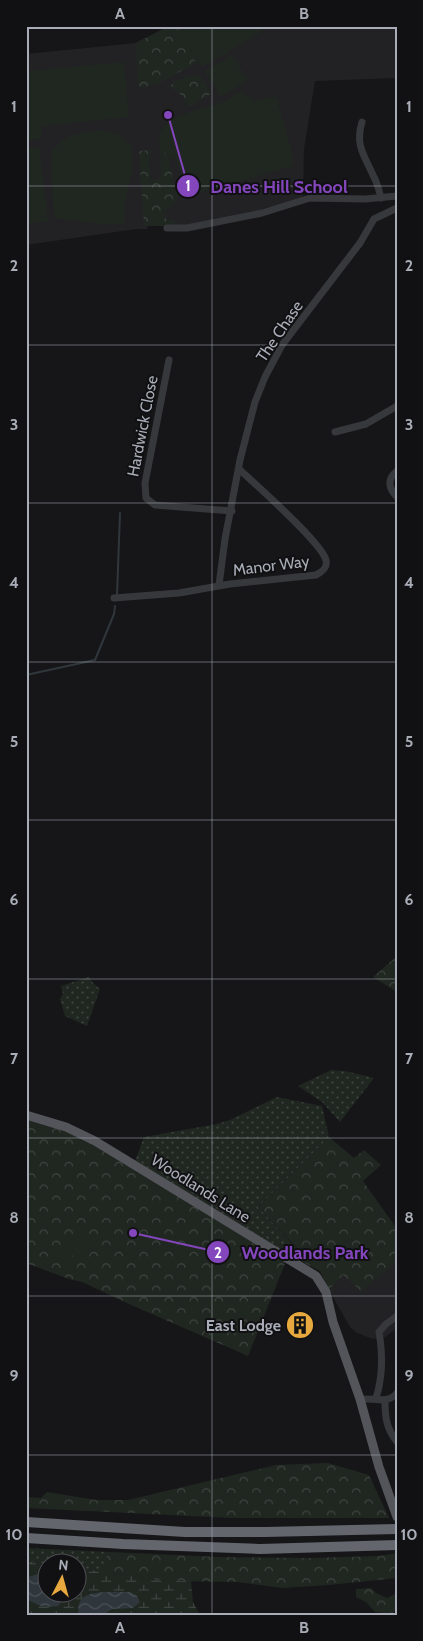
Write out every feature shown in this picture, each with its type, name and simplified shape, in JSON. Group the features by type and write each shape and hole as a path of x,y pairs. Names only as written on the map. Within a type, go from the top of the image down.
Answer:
{"highway":[{"path":"26,1522 185,1532 394,1529"},
{"path":"26,1538 260,1549 397,1545"}],"main road":[{"name":"Woodlands Lane","path":"26,1115 66,1127 95,1141 316,1276 326,1292 333,1322 360,1399 379,1468 397,1517"}],"street":[{"path":"362,122 359,139 361,152 375,177 381,198"},
{"path":"167,228 187,228 262,213 310,198 381,198 397,196"},
{"name":"The Chase","path":"219,585 225,539 239,469 255,402 265,378 282,345 360,243 374,219 397,208"},
{"name":"Hardwick Close","path":"169,360 145,483 146,498 155,505 232,511"},
{"path":"335,432 366,424 397,406"},
{"name":"Manor Way","path":"114,598 179,593 219,585 316,575 323,571 327,561 312,540 239,469"},
{"path":"397,471 392,476 389,484 390,489 397,497"},
{"path":"376,1398 381,1376 379,1332 397,1316"},
{"path":"360,1399 376,1398 385,1400 397,1393"},
{"path":"385,1400 386,1423 389,1432 397,1442"}],"shaded area":[{"path":"169,26 397,26 397,78 315,81 304,149 303,197 256,211 183,226 148,226 147,229 26,245 26,54 136,43"},
{"path":"397,1261 397,1328 385,1337 373,1339 357,1333 350,1327 329,1290 343,1275"}],"green space":[{"path":"169,26 181,27 196,63 159,83 141,88 138,85 136,43"},
{"path":"259,26 263,31 204,66 196,63 181,27"},
{"path":"232,55 248,80 221,97 205,71"},
{"path":"124,62 129,117 42,126 41,139 26,140 26,71"},
{"path":"197,74 204,81 211,94 188,107 181,95 169,87 175,81"},
{"path":"240,92 257,101 276,96 291,148 293,166 189,196 176,159 160,148 159,138 161,131 173,119 181,115 225,101"},
{"path":"105,130 119,135 132,147 133,168 125,200 125,223 110,225 54,218 51,154 67,138 81,133"},
{"path":"39,147 48,221 26,224 26,148"},
{"path":"160,148 169,156 178,198 164,212 166,219 175,222 176,226 147,226 144,224 139,151 152,150 149,157 150,179 156,180 161,177"},
{"path":"397,956 397,992 373,977"},
{"path":"89,977 100,989 87,1026 65,1016 60,999 63,994 61,986"},
{"path":"331,1070 345,1071 374,1078 340,1122 322,1102 298,1086"},
{"path":"277,1097 322,1106 329,1137 258,1207 297,1249 291,1256 135,1161 144,1137 217,1124 230,1120"},
{"path":"26,1120 61,1129 100,1147 286,1261 248,1356 82,1282 26,1263"},
{"path":"329,1137 354,1158 364,1150 381,1165 363,1181 397,1229 396,1262 361,1291 343,1275 329,1290 320,1271 291,1256 297,1248 258,1207"},
{"path":"77,1231 87,1244 62,1264 52,1252"},
{"path":"328,1463 369,1475 389,1518 232,1518 26,1508 26,1497 41,1498 47,1492 96,1500 128,1500 276,1465"},
{"path":"26,1548 110,1552 104,1560 104,1572 88,1570 88,1554 38,1554 38,1563 26,1561"},
{"path":"110,1552 219,1557 311,1558 379,1556 397,1553 397,1578 282,1588 238,1582 166,1581 104,1572 104,1560"},
{"path":"26,1561 38,1563 38,1604 88,1604 88,1569 166,1581 191,1581 193,1602 200,1615 30,1615 26,1613"},
{"path":"371,1588 376,1593 387,1598 397,1593 397,1609 391,1614 375,1612 366,1602 356,1597 356,1589"}],"water":[{"path":"38,1574 38,1604 60,1604 58,1606 43,1607 26,1599 26,1578"},
{"path":"103,1592 130,1592 137,1596 140,1602 133,1608 112,1609 103,1615 79,1615 80,1604 88,1604 88,1595"}],"waterway":[{"path":"117,595 120,513"},
{"path":"26,675 95,660 114,614 115,606"}],"place":[{"name":"Danes Hill School","path":"168,115"},
{"name":"Woodlands Park","path":"133,1233"},
{"name":"East Lodge","path":"300,1325"}]}
